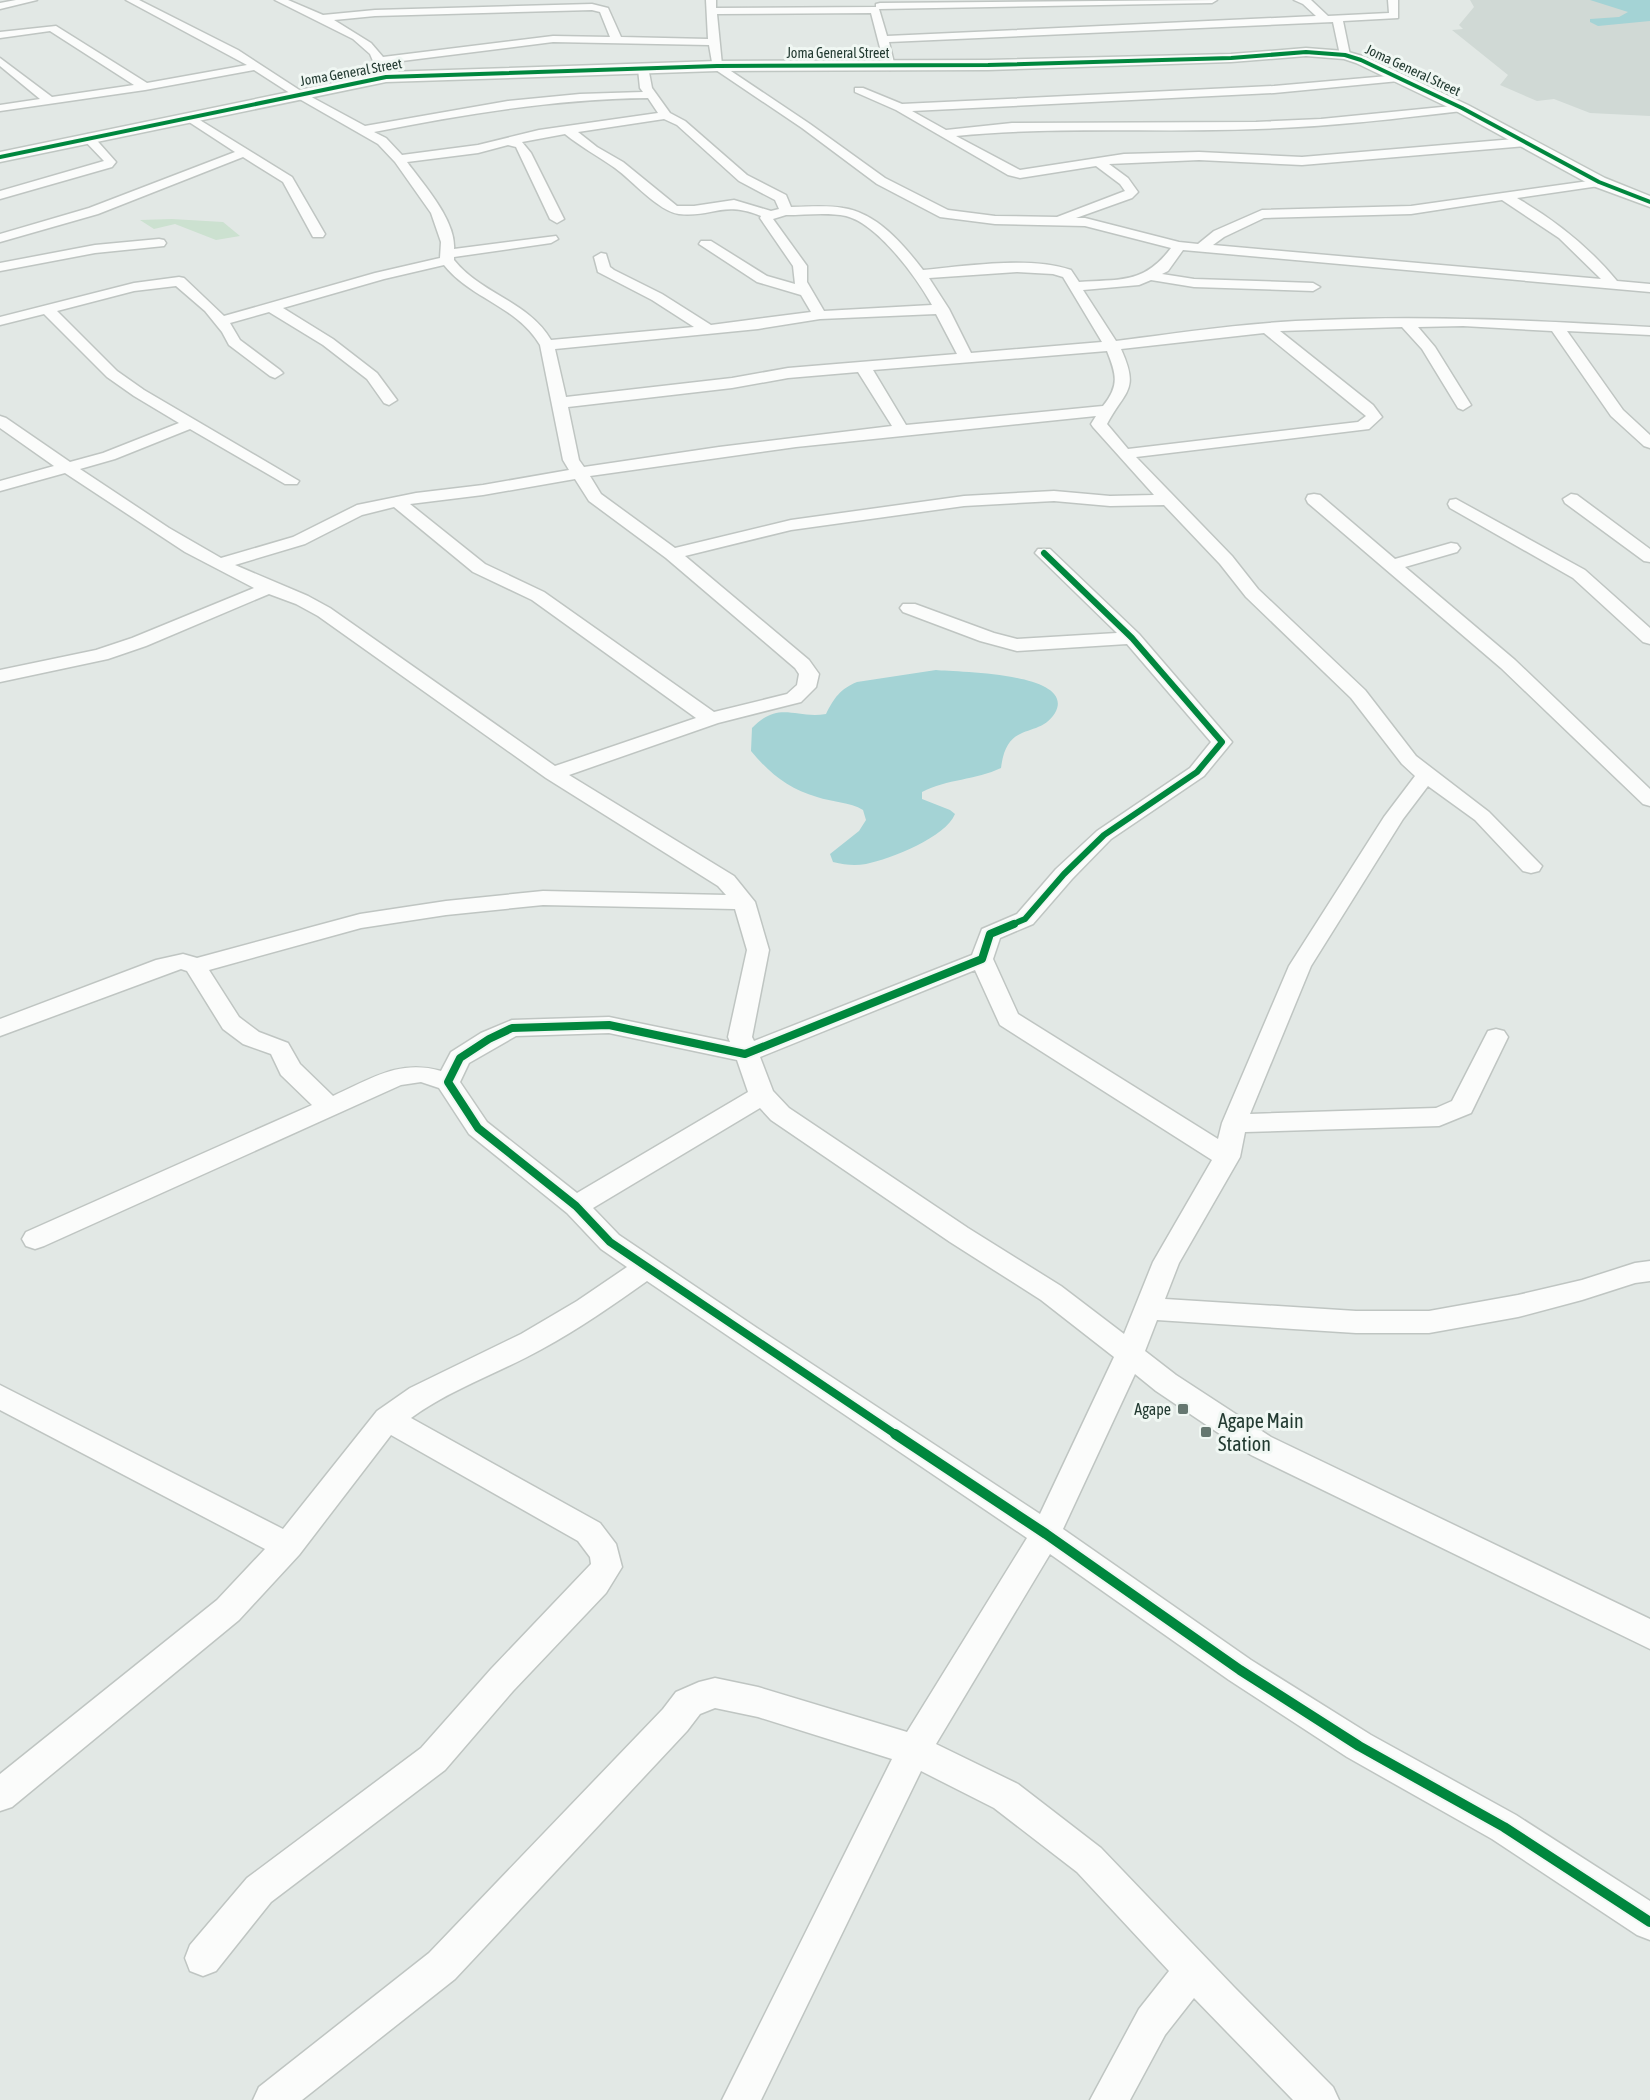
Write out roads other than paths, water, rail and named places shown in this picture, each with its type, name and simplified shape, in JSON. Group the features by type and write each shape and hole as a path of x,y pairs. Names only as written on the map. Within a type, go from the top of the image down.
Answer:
{"street":[{"path":"0,6 32,0"},
{"path":"131,0 234,52 300,95 382,141 399,159 436,213 448,242 447,257 461,277 516,309 533,323 547,345 571,460 595,498 672,554 802,664 809,675 806,687 794,698 711,719 553,774"},
{"path":"1212,0 711,5 717,66 806,126 881,181 932,208 963,218 1057,220 1101,225 1179,246 1650,288"},
{"path":"1299,0 1306,1 1324,18"},
{"path":"882,39 1394,16 1393,0"},
{"path":"285,1 324,18 374,52 386,77"},
{"path":"324,18 375,13 603,4 616,39"},
{"path":"880,5 882,39 890,67"},
{"path":"1337,17 1346,55"},
{"path":"0,35 52,28 145,87"},
{"path":"379,61 535,40 616,39 713,42"},
{"name":"Joma General Street","path":"0,157 386,77 717,66 890,67 1231,58 1306,52 1346,55 1399,78 1462,108 1599,182 1650,202"},
{"path":"0,61 49,100"},
{"path":"0,108 145,87 254,67"},
{"path":"644,69 646,88 666,115 681,123 743,178 782,198 786,211"},
{"path":"900,108 1028,98 1262,91 1399,78"},
{"path":"859,90 900,108 1012,172 1020,174 1141,158 1199,156 1302,161 1526,142"},
{"path":"88,95 100,106"},
{"path":"364,130 473,108 601,95 653,95"},
{"path":"944,134 1012,126 1256,126 1321,123 1462,108"},
{"path":"399,159 444,154 510,142 539,134 666,115"},
{"path":"190,118 288,180 318,234"},
{"path":"568,130 593,150 619,165 673,209 682,211 729,204 770,214 786,211 826,210 859,216 897,246 922,273 965,356"},
{"path":"0,195 108,164 110,162 108,159 88,138"},
{"path":"510,142 520,146 525,153 558,219"},
{"path":"0,238 30,232 104,208 243,153"},
{"path":"1057,220 1132,192 1124,180 1098,162"},
{"path":"1201,248 1220,234 1262,214 1385,212 1442,206 1599,182"},
{"path":"1506,197 1542,219 1573,242 1596,263 1613,285"},
{"path":"770,214 766,218 800,266 800,282 820,315"},
{"path":"221,321 447,257 551,239"},
{"path":"0,267 95,249 159,243"},
{"path":"706,244 762,279 806,292"},
{"path":"1074,287 1124,284 1150,276 1163,268 1179,246"},
{"path":"601,257 603,269 621,282 675,307 707,330"},
{"path":"922,273 1054,270 1064,272 1071,278 1074,287 1112,346 1124,377 1123,388 1106,410 1099,424 1124,454 1226,560 1252,593 1358,694 1409,760 1482,816 1531,866"},
{"path":"1150,276 1194,283 1313,287"},
{"path":"0,321 134,287 179,281 210,308 234,342 275,373"},
{"path":"273,308 328,342 372,376 389,400"},
{"path":"547,345 707,330 820,315 942,309"},
{"path":"48,310 112,374 190,424 291,481"},
{"path":"558,403 732,383 788,373 863,368 965,356 1112,346 1267,328 1363,322 1463,322 1650,331"},
{"path":"1406,323 1428,347 1463,405"},
{"path":"1556,326 1617,413 1650,443"},
{"path":"1124,454 1363,426 1371,421 1374,417 1368,408 1267,328"},
{"path":"863,368 901,429"},
{"path":"220,565 242,556 267,551 310,536 361,510 399,503 577,472 901,429 1106,410"},
{"path":"0,421 66,469 177,541 220,565 268,588 303,600 324,612 553,774 726,881 744,902 758,950 740,1037 762,1095 780,1114 958,1235 1051,1293 1205,1411 1261,1446 1650,1635"},
{"path":"0,486 109,456 190,424"},
{"path":"672,554 791,525 964,501 1054,496 1110,501 1169,500"},
{"path":"1314,499 1516,672 1650,800"},
{"path":"1571,499 1650,557"},
{"path":"399,503 479,568 538,596 711,719"},
{"path":"1455,504 1579,574 1650,638"},
{"path":"1391,566 1451,548"},
{"path":"1044,553 1132,638 1222,742 1197,772 1104,835 1064,874 1025,919 990,934 982,959 1008,1019 1227,1156"},
{"path":"0,676 101,655 139,642 268,588"},
{"path":"909,608 987,637 1017,645 1132,638"},
{"path":"741,2100 914,1750 1046,1534 1130,1354 1166,1262 1227,1156 1234,1123 1300,966 1394,817 1426,775"},
{"path":"195,966 360,921 446,908 543,898 675,898 744,902"},
{"path":"448,1082 460,1058 489,1039 512,1028 609,1025 745,1054 982,959"},
{"path":"0,1029 164,965 183,961 195,966 231,1023 250,1038 280,1049 290,1069 331,1108"},
{"path":"1234,1123 1439,1117 1452,1113 1462,1107 1496,1037"},
{"path":"35,1239 397,1077 421,1074 448,1082 478,1128 576,1206 610,1242 747,1336 1046,1534 1240,1670 1359,1746 1504,1827 1650,1923"},
{"path":"576,1206 762,1095"},
{"path":"0,1795 228,1610 288,1546 387,1419 420,1396 531,1342 586,1309 648,1267"},
{"path":"1148,1309 1356,1322 1428,1322 1518,1306 1582,1290 1635,1273 1650,1271"},
{"path":"0,1397 288,1546"},
{"path":"203,1958 259,1890 319,1843 434,1760 502,1680 595,1584 607,1567 605,1553 590,1532 387,1419"},
{"path":"272,2100 442,1966 675,1720 688,1703 699,1696 715,1693 758,1702 914,1750 1006,1796 1089,1860 1320,2100"},
{"path":"1109,2100 1152,2022 1193,1969"}],"water":[{"path":"1590,0 1650,0 1650,21 1598,26 1590,22 1590,19 1619,17 1628,12"},
{"path":"936,670 988,674 1032,682 1049,689 1057,699 1055,713 1040,726 1016,736 1004,753 1001,768 982,775 941,784 922,792 922,799 955,814 950,823 941,831 903,852 866,864 850,865 833,862 830,854 859,831 866,820 863,810 807,794 781,780 751,751 752,728 771,715 779,713 826,714 838,695 857,682"}],"place":[{"name":"Agape","path":"1183,1409"},
{"name":"Agape Main Station","path":"1206,1432"}]}
